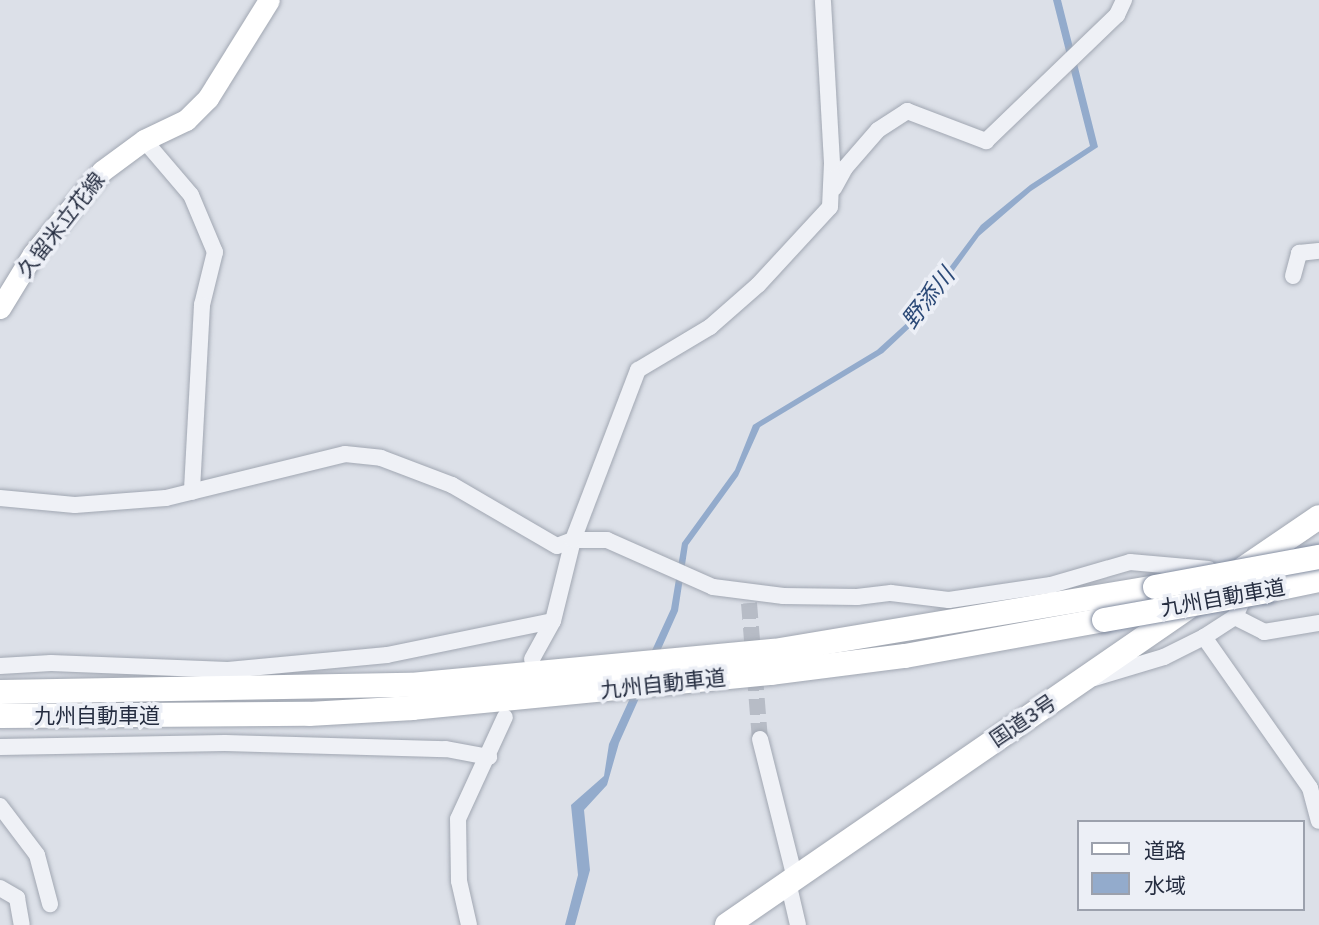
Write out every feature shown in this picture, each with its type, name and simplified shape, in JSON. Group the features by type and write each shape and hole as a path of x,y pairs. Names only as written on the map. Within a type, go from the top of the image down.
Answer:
{"highway":[{"name":"国道3号","path":"727,925 1319,517"},
{"name":"九州自動車道","path":"0,692 411,685 774,651 1319,557"},
{"name":"九州自動車道","path":"0,716 309,714 412,708 769,673 905,656 1319,580"}],"main road":[{"name":"久留米立花線","path":"0,308 74,202 102,171 144,140 186,120 208,98 269,0"}],"street":[{"path":"532,659 553,621 573,540 638,370 710,327 758,285 813,229 830,207 833,190 823,0"},
{"path":"833,190 845,168 878,130 907,111 986,141 1117,15 1124,0"},
{"path":"144,140 191,195 215,252 202,305 192,492"},
{"path":"1293,276 1298,253 1319,251"},
{"path":"0,498 75,505 192,492 306,461 345,454 381,458 452,485 557,546 573,540 607,540 713,587 748,596 857,597 891,593 949,600 1051,585 1130,562 1164,568 1254,561 1235,617 1204,637 1164,657 1085,680"},
{"path":"1235,617 1264,632 1319,623"},
{"path":"0,666 64,663 228,670 387,655 553,621"},
{"path":"1204,637 1310,788 1319,821"},
{"path":"469,925 459,881 458,819 489,757 505,717"},
{"path":"760,739 791,880 798,925"},
{"path":"0,747 225,743 446,749 489,757"},
{"path":"0,806 37,855 50,904"},
{"path":"0,888 17,898 22,925"}],"water":[{"name":"野添川","path":"1053,0 1061,0 1098,147 1031,191 979,236 918,320 883,353 760,427 738,476 688,545 678,611 619,743 607,785 584,810 590,870 575,925 565,925 578,875 571,805 604,776 609,744 671,609 682,543 735,470 753,425 877,350 910,320 981,225 1030,185 1090,146"}],"tunnel":[{"path":"749,603 760,739"}]}
